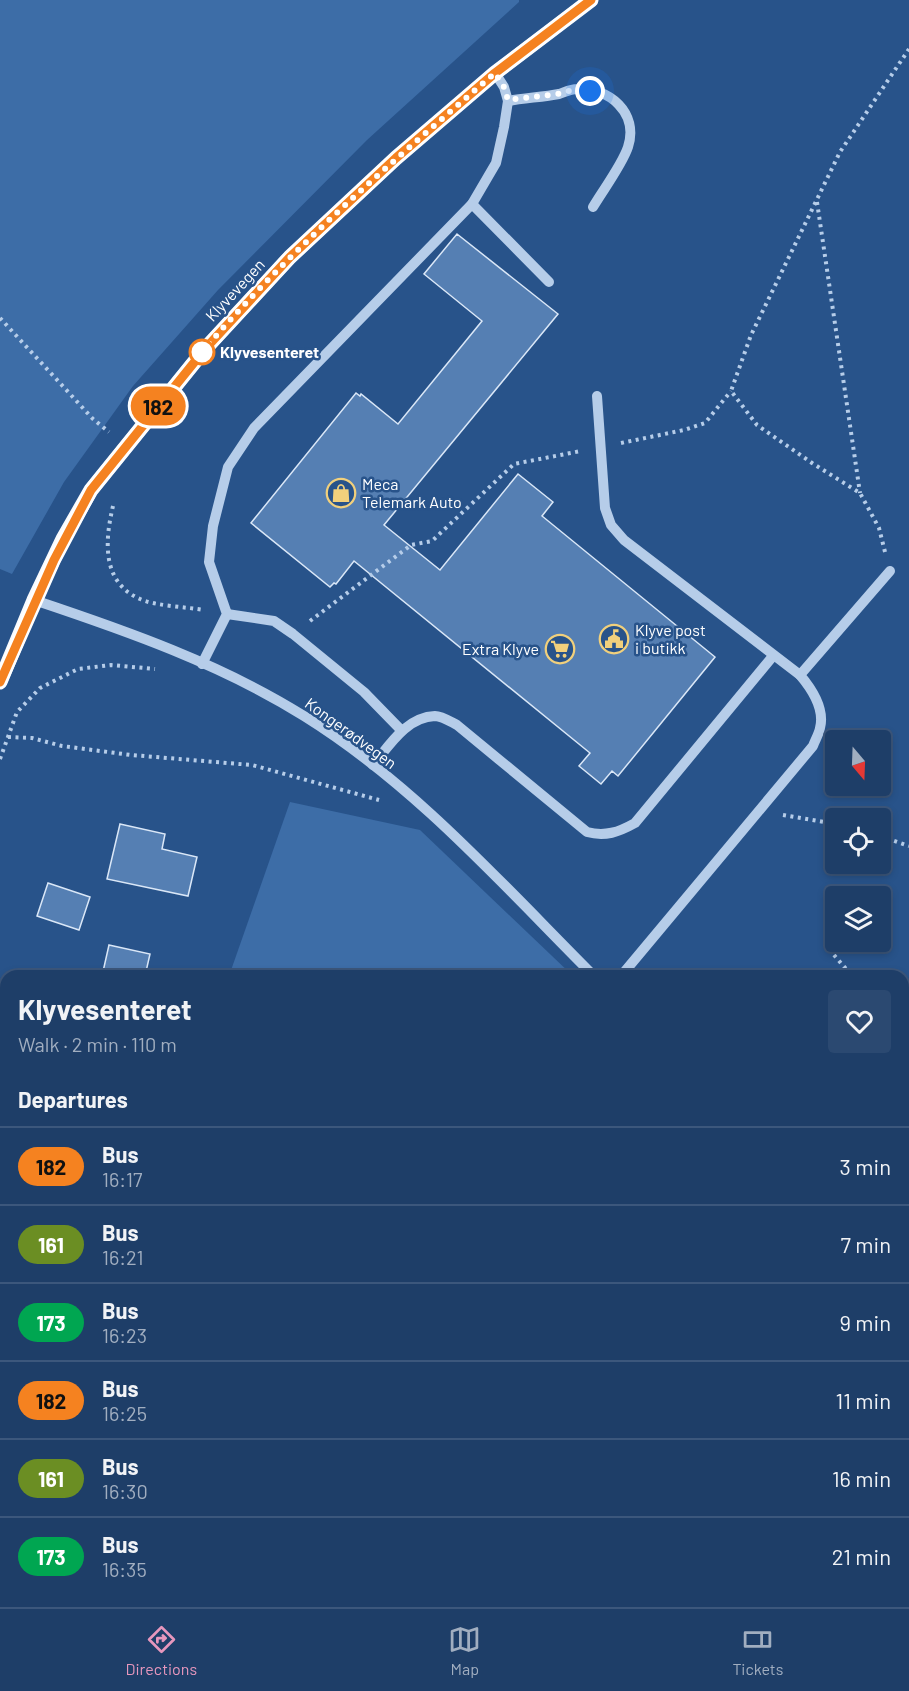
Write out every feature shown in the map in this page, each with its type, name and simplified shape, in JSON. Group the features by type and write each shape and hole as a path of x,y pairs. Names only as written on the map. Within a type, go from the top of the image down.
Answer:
{"main road":[{"name":"Klyvevegen","path":"0,682 34,600 63,539 91,490 205,349 290,257 396,158 495,73 591,0"}],"street":[{"path":"202,664 227,614 210,562 213,525 228,467 254,428 472,204 496,163 508,100 504,87 495,73"},
{"path":"508,100 557,94 576,89 603,92 619,102 628,119 631,131 628,148 593,207"},
{"path":"472,204 549,282"},
{"path":"597,396 605,508 611,525 624,540 800,675 810,686 819,709 821,726 813,746 626,970"},
{"path":"800,675 890,572"},
{"name":"Kongerødvegen","path":"34,600 173,649 256,689 304,716 373,765 416,800 588,970"},
{"path":"227,614 274,621 294,634 364,692 401,730"},
{"path":"373,765 401,730 420,719 437,716 457,725 587,832 597,834 623,830 635,823 773,656"}],"path":[{"path":"294,634 411,545 432,541 514,464 684,430 705,423 731,391 751,335 840,152 909,50"},
{"path":"816,201 860,493 879,528 890,572"},
{"path":"0,318 93,419 125,446"},
{"path":"731,391 757,425 860,493"},
{"path":"118,497 113,504 108,528 107,552 111,567 122,588 141,600 227,614"},
{"path":"0,759 17,712 40,688 78,669 111,665 163,670 173,649"},
{"path":"8,737 32,738 62,746 131,755 252,765 386,802 416,800"},
{"path":"759,812 825,822"},
{"path":"891,840 909,846"},
{"path":"834,955 847,970"}],"shaded area":[{"path":"0,0 519,0 367,140 218,290 133,386 64,482 12,574 0,569"},
{"path":"290,802 420,830 567,970 231,970"}],"building":[{"path":"457,234 558,314 384,525 440,570 518,474 553,502 542,516 715,657 618,776 612,771 601,784 579,766 590,753 354,561 336,584 330,587 251,523 356,393 360,396 361,394 398,424 482,321 424,274"},
{"path":"120,824 165,834 162,849 197,857 188,896 107,879"},
{"path":"48,883 90,897 79,930 37,916"},
{"path":"109,945 150,954 146,970 103,970"}],"bus line":[{"name":"182","path":"0,682 34,600 63,539 91,490 205,349 290,257 396,158 495,73 591,0"}],"place":[{"name":"Klyvesenteret","path":"202,352"},
{"name":"Meca Telemark Auto","path":"341,493"},
{"name":"Klyve post i butikk","path":"614,639"},
{"name":"Extra Klyve","path":"560,649"}],"route":[{"path":"202,352 290,257 396,158 495,73 504,87 508,100 557,94 576,89 590,91"}]}
